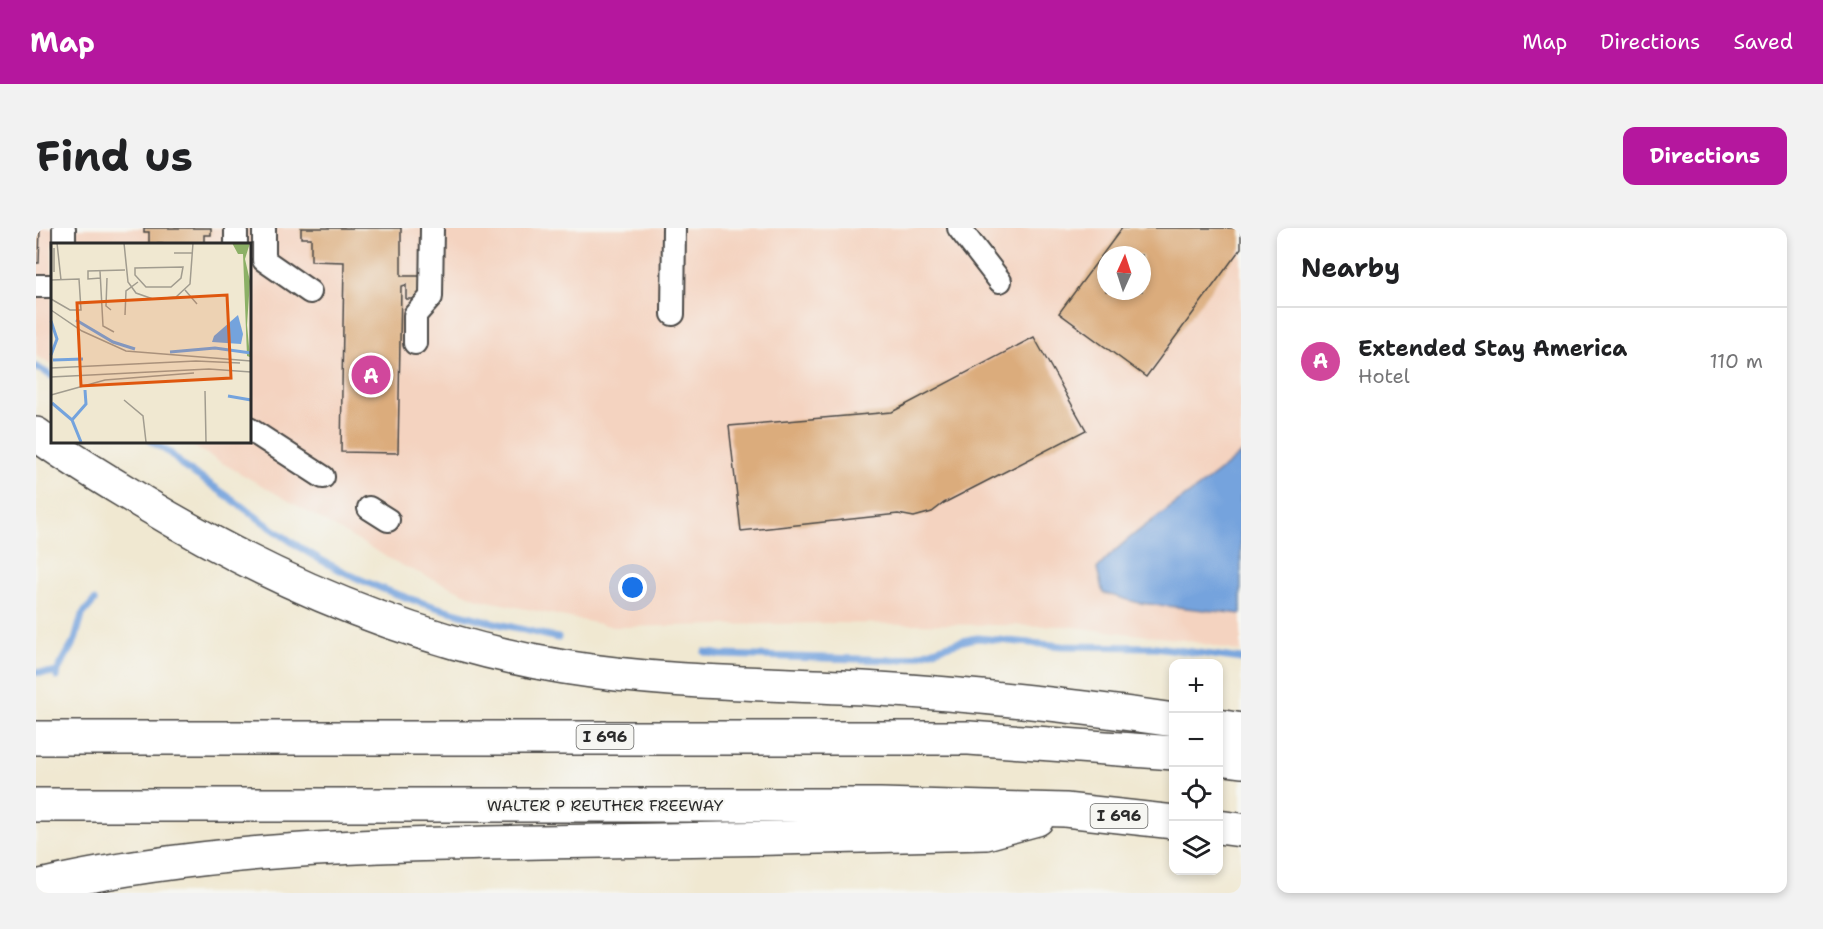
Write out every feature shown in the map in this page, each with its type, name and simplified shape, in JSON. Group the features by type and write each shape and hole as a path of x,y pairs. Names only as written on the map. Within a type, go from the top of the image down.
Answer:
{"highway":[{"path":"36,434 64,455 164,516 260,569 337,603 459,643 564,667 627,675 962,694 1053,703 1169,719"},
{"path":"1223,727 1241,730"},
{"name":"I 696","path":"36,738 969,738 1169,753"},
{"path":"1223,759 1241,761"},
{"name":"WALTER P REUTHER FREEWAY","path":"36,805 880,805 1065,810 1169,822"},
{"path":"36,821 147,805"},
{"path":"36,887 102,872 228,854 345,846 986,833 1065,810"},
{"path":"1223,828 1241,830"}],"lane":[{"path":"264,228 264,260 310,292"},
{"path":"415,343 415,315 431,297 432,228"},
{"path":"673,314 674,228"},
{"path":"959,228 1000,281"},
{"path":"250,430 313,464"}],"shaded area":[{"path":"36,228 1241,228 1241,652 1185,640 1065,626 827,623 615,627 478,599 399,564 186,442 250,442 250,243 51,243 51,364 36,356"}],"water":[{"path":"1241,453 1241,614 1139,603 1103,593 1097,569 1130,537"}],"building":[{"path":"36,228 40,228 39,263 36,263"},
{"path":"144,228 211,228 211,235 204,235 204,243 149,243 149,232 144,232"},
{"path":"301,228 401,228 401,276 421,276 421,299 406,299 406,285 401,286 398,453 341,452 344,262 311,261 311,238 301,238"},
{"path":"1122,228 1241,228 1241,248 1146,377 1059,313 1097,262 1097,300 1151,300 1151,246 1109,246"},
{"path":"1034,337 1086,430 944,503 932,512 914,517 898,514 741,531 729,426 892,412"}],"waterway":[{"path":"36,367 51,375"},
{"path":"153,442 170,453 185,468 278,532 338,569 368,583 430,605 558,638"},
{"path":"57,677 58,670 75,640 82,615 94,601"},
{"path":"705,652 720,655 895,660 978,638 1062,646 1156,647 1241,659"},
{"path":"36,672 57,673"}],"place":[{"name":"Extended Stay America","path":"371,375"}]}
